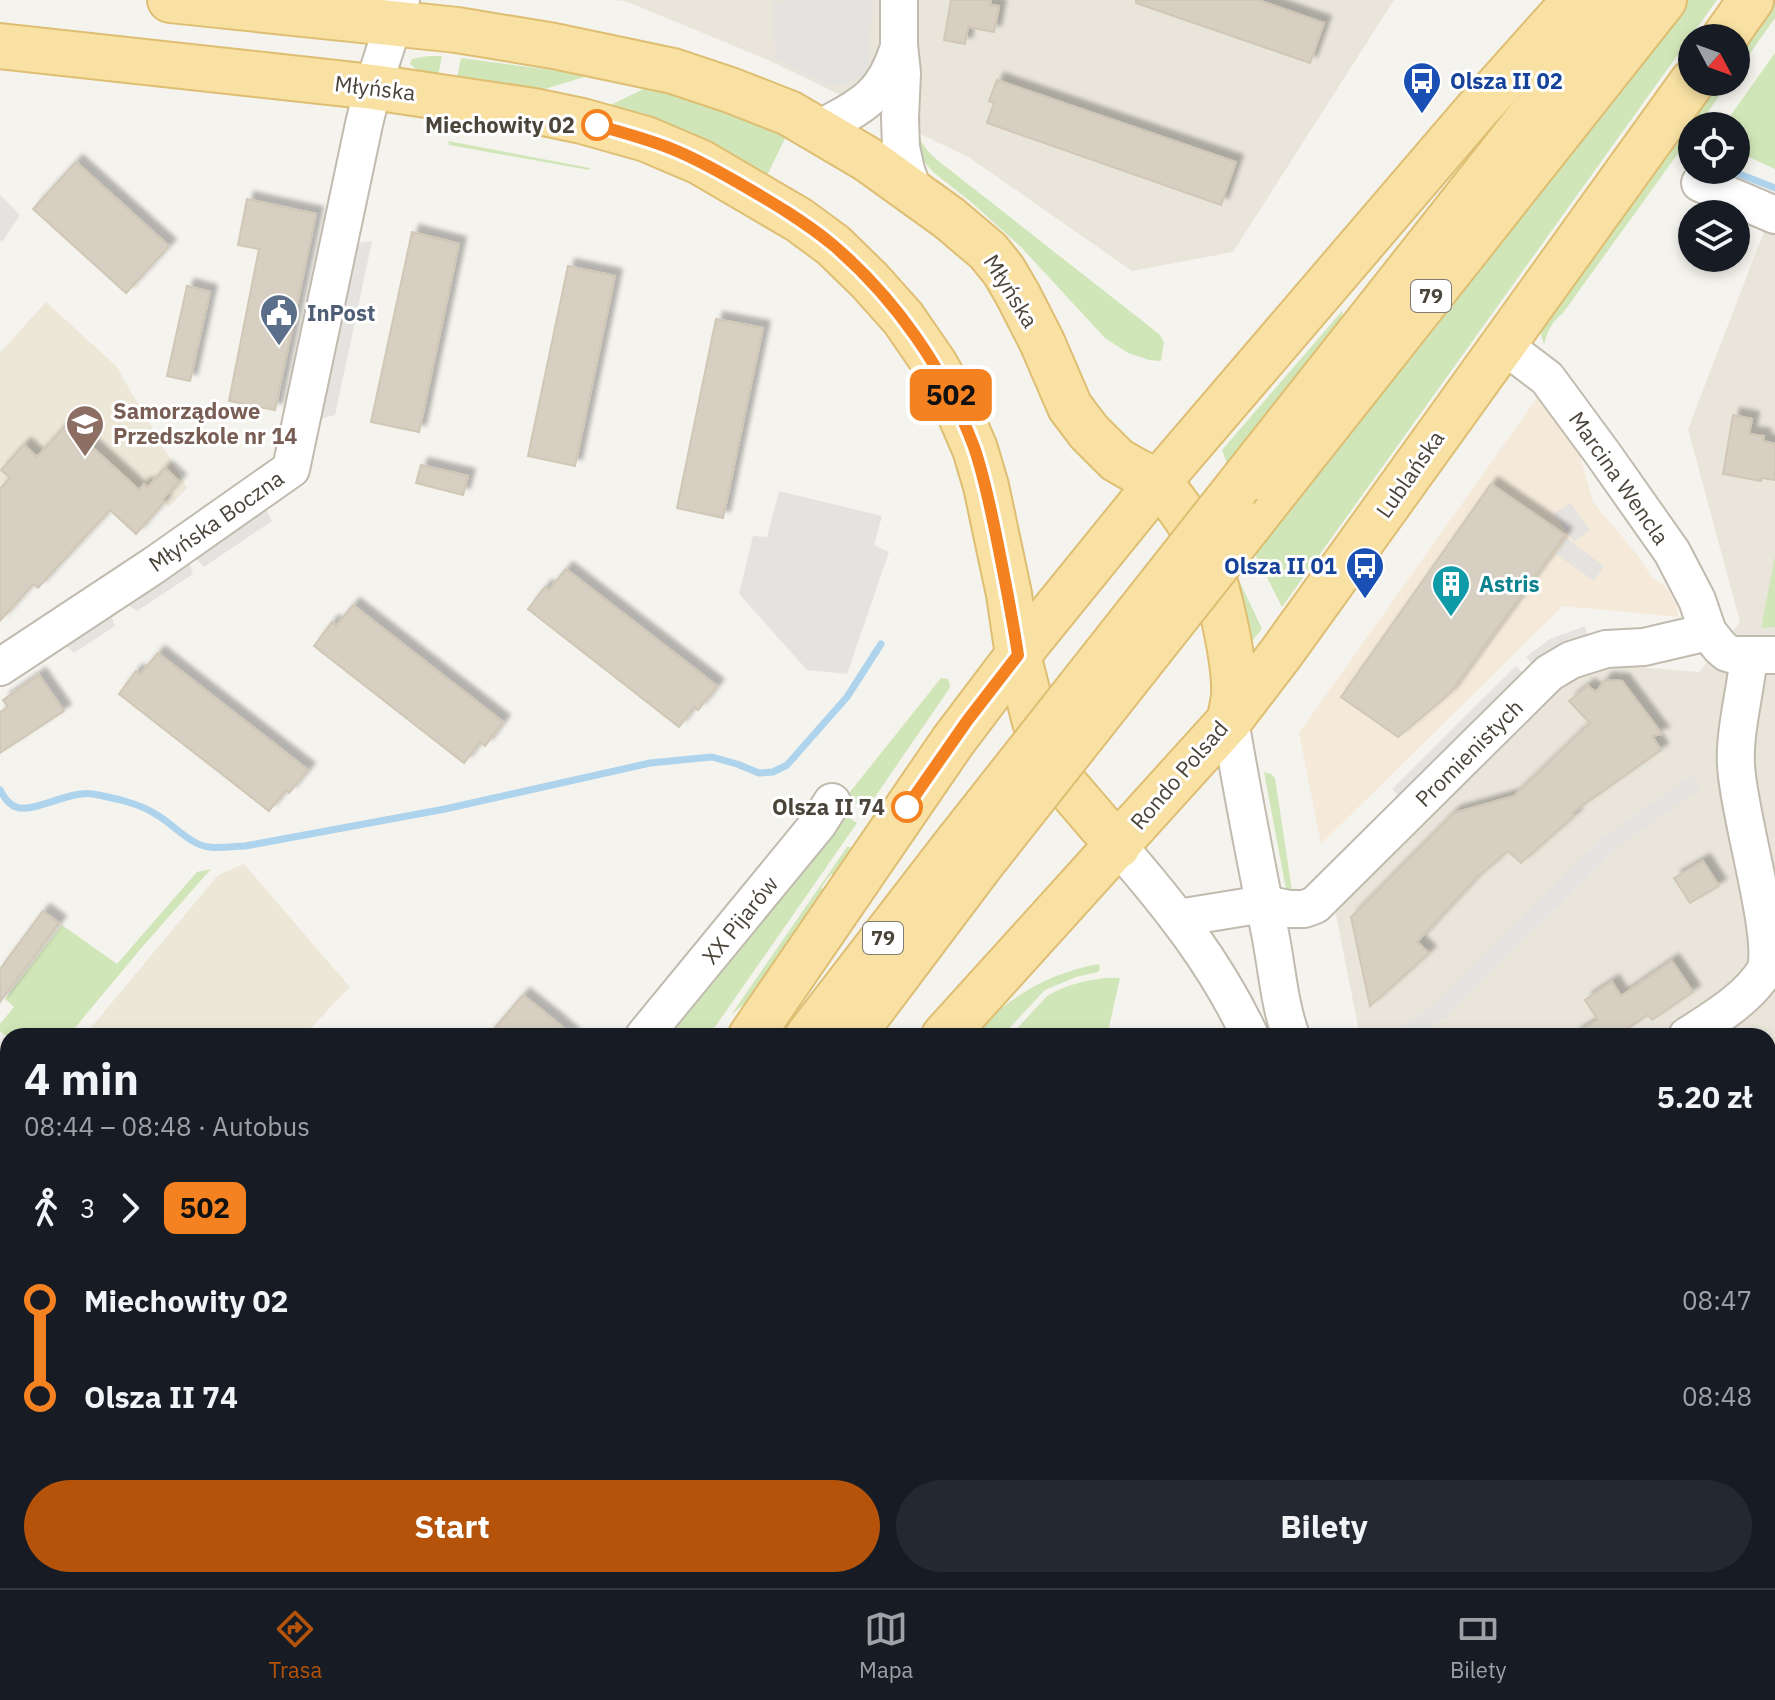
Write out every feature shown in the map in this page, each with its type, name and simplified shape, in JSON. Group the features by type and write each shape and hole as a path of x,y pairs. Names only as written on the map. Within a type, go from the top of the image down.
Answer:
{"main road":[{"name":"Młyńska","path":"170,0 397,12 457,30 673,71 774,107 819,129 867,159 949,218 988,251 1004,271 1042,342 1070,407 1117,460 1159,481"},
{"path":"757,1028 967,721 1018,655 1159,481 1474,113 1575,0"},
{"name":"79","path":"1599,56 1622,0"},
{"name":"79","path":"815,1028 970,852 1599,56 1664,0"},
{"path":"1734,24 1751,0"},
{"name":"Młyńska","path":"0,46 373,87 534,111 646,139 700,162 749,189 833,245 903,318 934,363 975,449 986,486 1009,594 1018,655"},
{"name":"Lublańska","path":"1230,720 1289,643 1682,96"},
{"name":"Rondo Polsad","path":"1018,655 1046,753 1064,783 1118,846 1230,720 1234,694 1232,665 1219,599 1202,546 1191,524 1159,481"},
{"path":"951,1028 1118,846"},
{"name":"79","path":"857,1028 970,852"}],"street":[{"path":"899,0 901,147 914,193"},
{"name":"Młyńska Boczna","path":"0,667 153,566 291,469 350,185 373,87 397,12"},
{"path":"819,129 872,97 888,75 899,45"},
{"path":"1702,184 1775,215"},
{"name":"Marcina Wencla","path":"1502,344 1547,378 1603,454 1672,552 1697,600 1708,632"},
{"path":"1698,1028 1745,993 1767,967 1772,937 1771,908 1743,806 1736,766 1737,739 1762,655 1727,653 1708,632"},
{"name":"Promienistych","path":"1178,918 1264,904 1289,909 1315,905 1549,673 1571,660 1606,649 1644,647 1708,632"},
{"path":"1230,720 1288,1028"},
{"name":"XX Pijarów","path":"651,1028 809,836 832,802"},
{"path":"1118,846 1205,956 1246,1028"},
{"path":"740,1028 754,1018 787,984"}],"shaded area":[{"path":"614,0 1394,0 1233,252 1132,271 970,158 768,60 625,1"},
{"path":"873,0 867,72 845,84 826,85 775,58 773,2"},
{"path":"0,195 20,215 2,242 0,240"},
{"path":"1775,203 1775,1028 1358,1028 1335,910 1567,680 1611,665 1699,672 1740,622 1688,429"},
{"path":"372,241 335,415 314,420 351,244"},
{"name":"Samorządowe Przedszkole nr 14","path":"46,302 116,366 187,488 169,507 164,502 136,534 103,505 95,513 102,519 81,543 75,537 55,559 60,564 38,588 33,584 0,621 0,353"},
{"path":"1537,398 1579,453 1593,502 1651,576 1667,588 1677,606 1678,617 1563,606 1321,844 1299,733"},
{"path":"779,491 882,516 874,545 889,552 847,674 807,670 739,594 753,536 767,537"},
{"path":"1570,503 1590,530 1574,541 1553,514"},
{"path":"264,505 272,521 204,567 190,553"},
{"path":"1567,539 1604,566 1594,581 1556,554"},
{"path":"187,556 193,574 137,611 119,599"},
{"path":"108,607 115,626 74,653 58,639"},
{"path":"1585,626 1590,644 1538,670 1526,657 1550,639"},
{"path":"1516,666 1529,679 1405,802 1392,789"},
{"path":"1692,775 1701,788 1614,850 1444,1018 1429,1028 1400,1028 1434,1004 1602,838"},
{"path":"244,864 350,987 311,1028 91,1028 218,875"}],"green space":[{"path":"1682,0 1717,0 1700,24 1678,24 1678,54 1282,607 1255,554 1629,82 1622,76"},
{"path":"1770,0 1775,0 1775,18 1750,53 1750,28"},
{"path":"1775,53 1775,169 1750,157 1750,112 1733,112 1744,96 1750,96 1750,88"},
{"path":"442,56 437,81 421,74 410,64 412,59"},
{"path":"461,58 591,75 528,94 456,83"},
{"path":"654,84 788,132 765,180 600,110"},
{"path":"1701,96 1719,96 1708,112 1690,112"},
{"path":"1678,129 1678,153 1553,323 1544,345 1539,327"},
{"path":"916,134 936,159 1159,334 1164,342 1161,361 1128,353 1105,338 1020,246 933,172 919,156"},
{"path":"448,141 590,168 449,145"},
{"path":"1342,311 1343,315 1227,464 1222,450"},
{"path":"1775,556 1775,627 1761,628"},
{"path":"1237,576 1262,629 1247,647 1228,588"},
{"path":"941,678 948,679 949,689 866,810 846,797"},
{"path":"1264,772 1275,778 1293,897 1286,889"},
{"path":"836,809 857,823 715,1027 678,1028 676,1025"},
{"path":"847,847 855,847 835,877 831,874 821,888 825,891 750,999 731,1015"},
{"path":"211,869 75,1028 0,1028 14,1007 5,999 62,925 117,964 197,872"},
{"path":"1099,964 1100,969 1045,990 1009,1028 979,1028 1013,999 1045,981"},
{"path":"1120,978 1109,1028 1017,1028 1047,996 1075,984"}],"building":[{"path":"951,0 991,0 990,5 999,6 994,32 968,27 965,44 944,40"},
{"path":"1136,0 1258,0 1324,23 1310,63 1136,3"},
{"path":"997,80 1236,162 1221,205 987,123 994,103 989,101"},
{"path":"76,162 169,246 126,293 33,209"},
{"path":"247,199 316,214 275,410 229,401 259,249 238,245"},
{"path":"412,232 459,244 419,432 371,422"},
{"path":"568,266 615,276 575,466 528,456"},
{"path":"187,286 210,292 190,381 167,376"},
{"path":"716,319 763,328 723,518 677,508"},
{"path":"1733,415 1752,419 1749,434 1764,436 1763,441 1775,444 1775,480 1762,478 1761,481 1723,474"},
{"path":"67,424 139,490 144,484 148,487 165,468 179,481 136,534 110,510 38,588 33,584 0,621 0,489 10,478 1,470 24,445 37,457"},
{"path":"421,465 468,476 463,495 416,483"},
{"name":"Astris","path":"1491,484 1565,535 1449,694 1398,737 1341,697"},
{"path":"566,569 717,686 698,710 694,707 679,727 528,609 545,587 549,590"},
{"path":"353,605 503,722 485,746 480,742 464,763 314,646 332,622 336,626"},
{"path":"158,653 308,770 269,811 119,694 136,671 140,675"},
{"path":"39,675 64,711 0,753 0,712 8,707 3,700"},
{"path":"1605,680 1622,681 1662,734 1652,736 1661,750 1572,813 1575,815 1521,863 1508,851 1475,879 1417,942 1429,953 1370,1006 1351,917 1454,813 1514,796 1590,723 1569,701 1588,686 1596,692"},
{"path":"1703,861 1719,886 1690,903 1674,878"},
{"path":"43,911 59,923 0,1002 0,969"},
{"path":"1672,961 1693,992 1652,1020 1648,1015 1628,1028 1586,1028 1598,1020 1585,1000 1612,982 1621,996"},
{"path":"523,995 564,1028 495,1028"}],"waterway":[{"path":"1750,178 1775,188"},
{"path":"0,790 11,804 23,808 83,794 118,799 150,811 195,842 218,848 245,846 445,809 650,763 712,757 759,773 773,772 787,765 847,697 881,644"}],"bus line":[{"name":"502","path":"597,125 646,139 700,162 768,199 833,245 903,318 950,391 975,449 986,486 1009,594 1018,655 907,807"}],"place":[{"name":"Olsza II 02","path":"1422,115"},
{"name":"Miechowity 02","path":"597,125"},
{"name":"InPost","path":"279,347"},
{"name":"Samorządowe Przedszkole nr 14","path":"85,458"},
{"name":"Olsza II 01","path":"1365,600"},
{"name":"Astris","path":"1451,618"},
{"name":"Olsza II 74","path":"907,807"}]}
